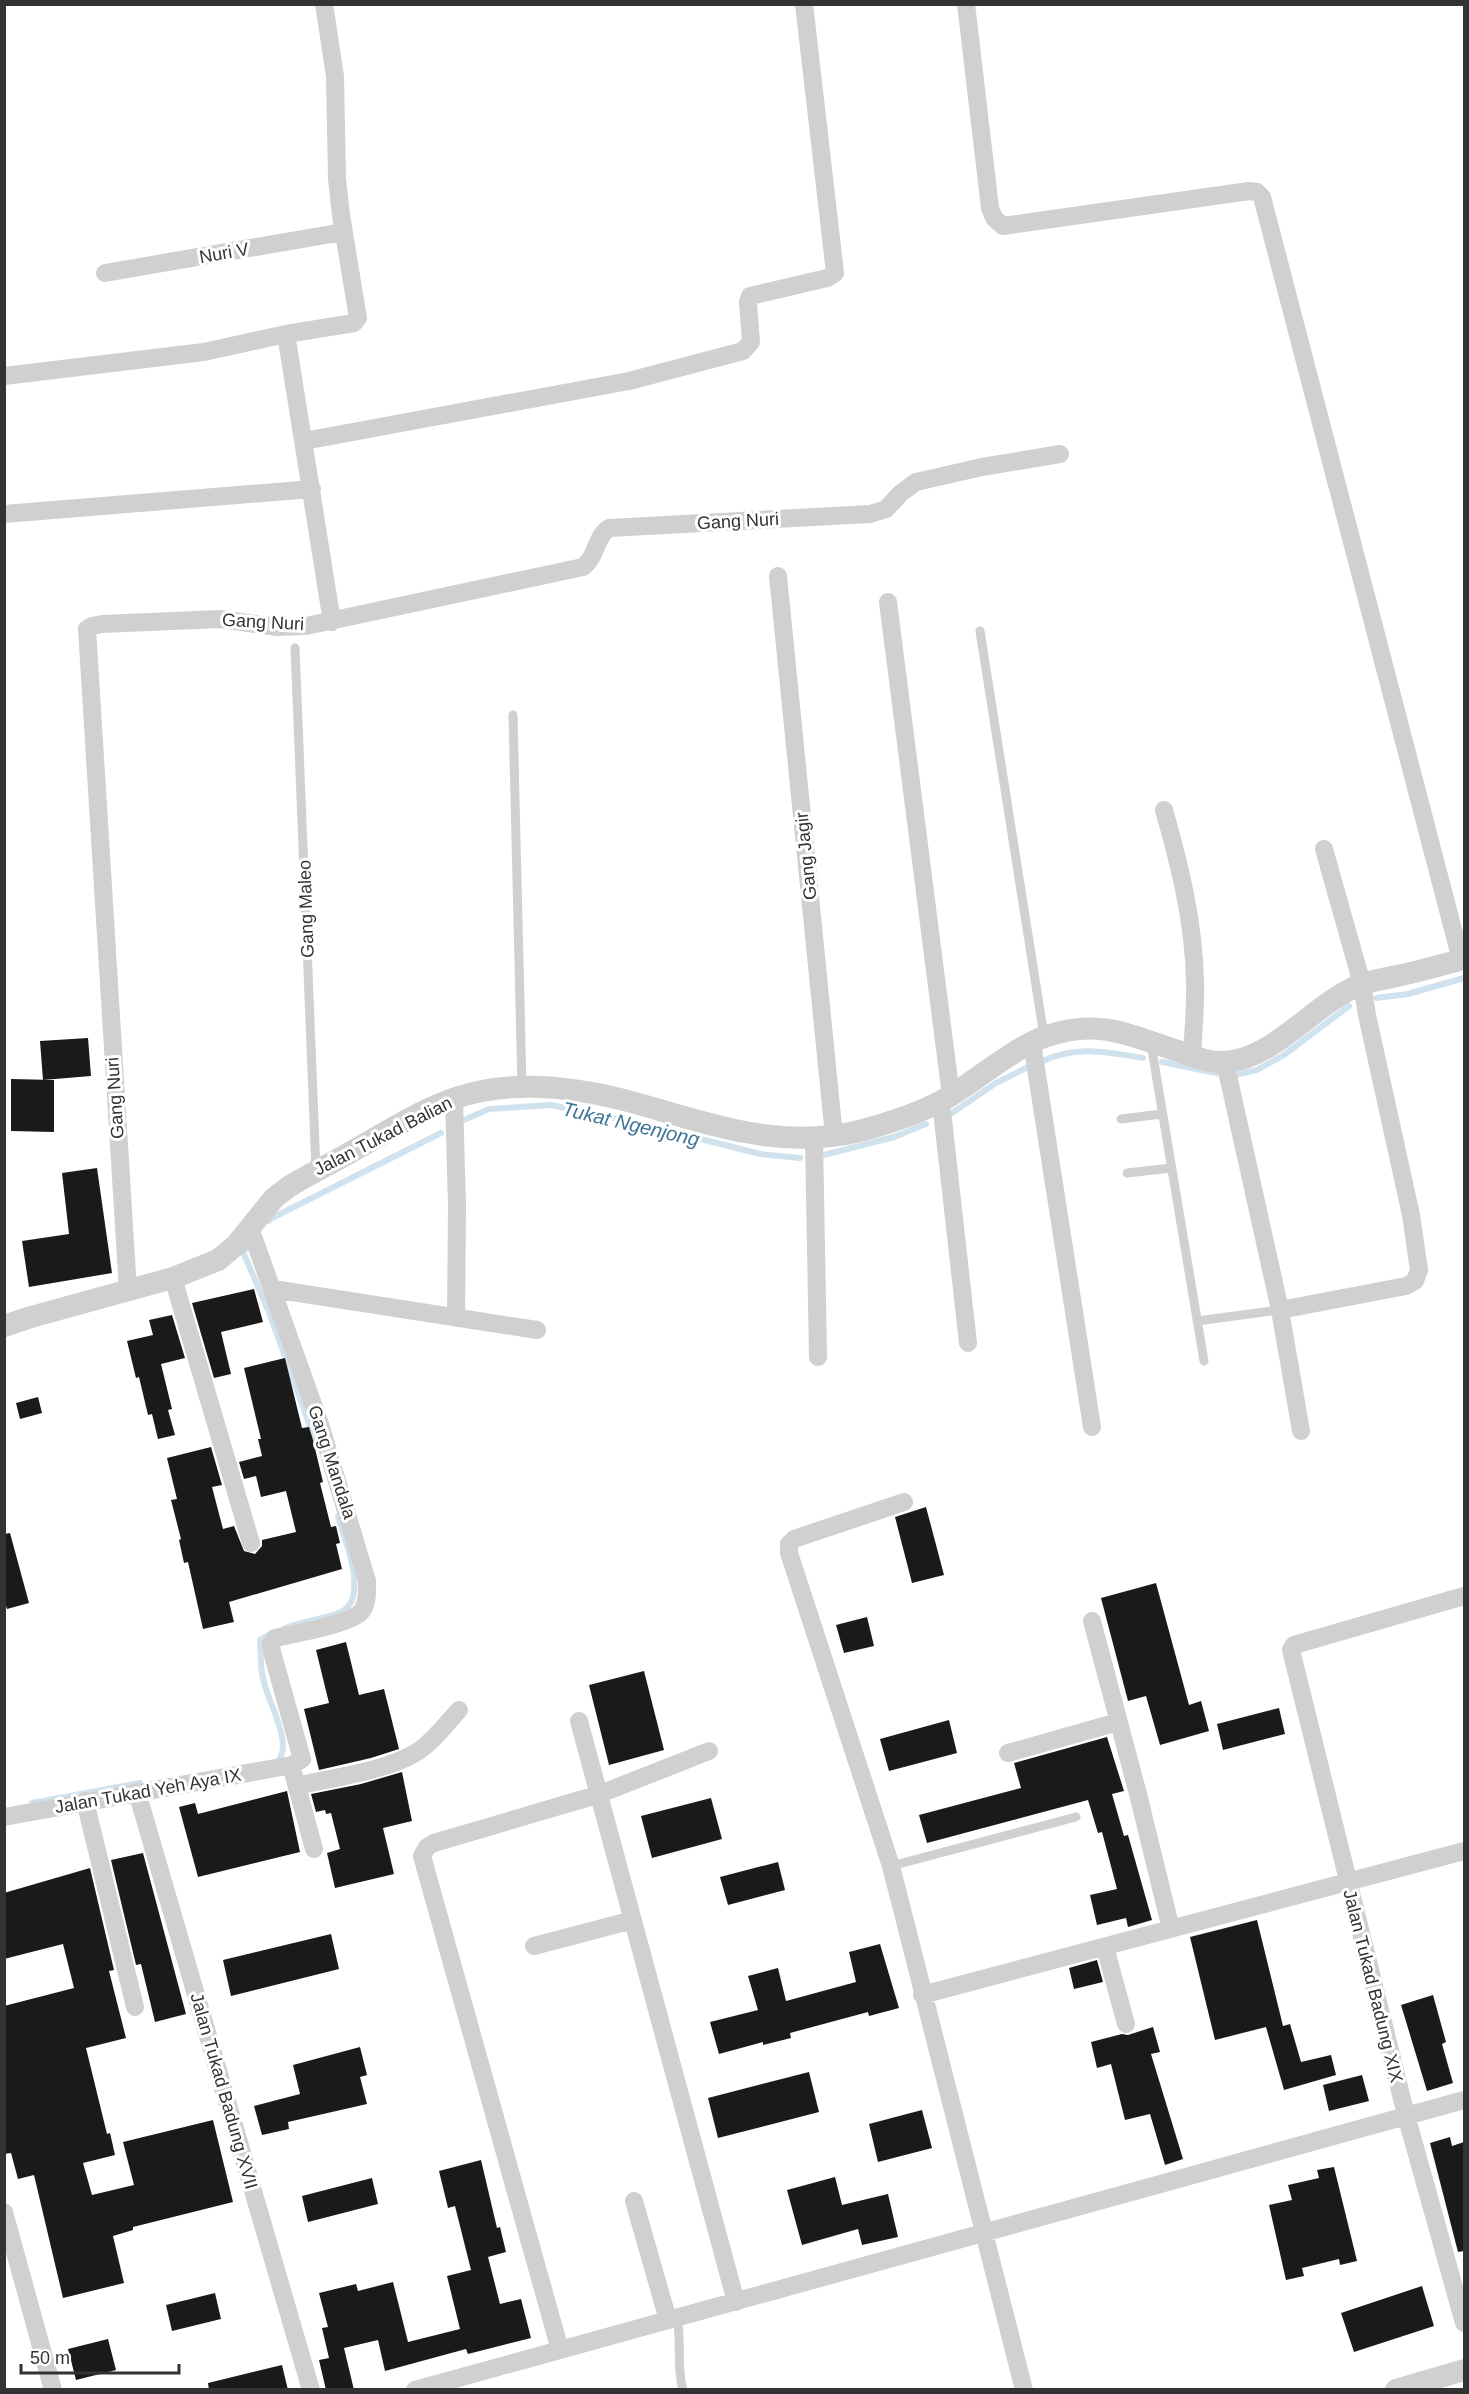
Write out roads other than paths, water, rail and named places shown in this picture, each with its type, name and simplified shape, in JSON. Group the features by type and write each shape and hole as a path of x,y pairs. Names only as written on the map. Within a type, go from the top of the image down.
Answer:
{"street":[{"path":"4,376 204,352 286,334 354,323 358,318 343,232 337,179 335,76 324,4"},
{"path":"304,441 629,381 742,351 751,342 748,302 750,296 826,278 835,273 804,4"},
{"path":"966,4 990,208 994,218 1003,226 1248,191 1257,192 1262,197 1463,960"},
{"name":"Nuri V","path":"105,273 343,232"},
{"path":"286,334 332,622"},
{"name":"Gang Nuri","path":"128,1290 86,631 92,626 161,621 220,619 277,627 332,622 583,567 590,561 603,533 609,528 870,514 886,509 901,493 916,482 982,467 1060,454"},
{"path":"4,514 312,489"},
{"name":"Gang Jagir","path":"778,576 831,1136"},
{"path":"888,602 946,1099 969,1344"},
{"path":"1164,810 1182,873 1190,923 1195,982 1192,1056"},
{"name":"Gang Jagir","path":"814,822 831,1136"},
{"path":"1280,1310 1406,1286 1418,1276 1419,1270 1411,1215 1362,984 1324,849"},
{"name":"Jalan Tukad Balian","path":"4,1326 173,1278 218,1260 236,1245 274,1198 316,1170 401,1123 454,1099 483,1091 522,1086 604,1095 732,1131 763,1136 831,1136 895,1119 946,1099 1038,1040 1073,1029 1093,1027 1122,1031 1192,1056 1225,1062 1244,1058 1282,1039 1325,1004 1362,984 1463,960"},
{"path":"1038,1040 1092,1427"},
{"path":"1225,1062 1280,1310 1301,1431"},
{"path":"454,1099 457,1206 456,1318"},
{"path":"818,1357 831,1136"},
{"name":"Gang Mandala","path":"250,1228 319,1421 363,1561 367,1589 366,1603 359,1615 275,1638 271,1644 302,1756 300,1762 292,1765"},
{"path":"173,1278 252,1543"},
{"path":"273,1289 537,1330"},
{"path":"904,1502 794,1539 789,1544 789,1549 891,1866 1024,2390"},
{"name":"Jalan Tukad Badung XIX","path":"1464,1596 1294,1645 1291,1648 1347,1883 1406,2115 1464,2323"},
{"path":"1092,1621 1171,1929"},
{"path":"297,1786 380,1767 404,1758 418,1751 459,1710"},
{"path":"579,1721 736,2302"},
{"path":"1008,1753 1118,1722"},
{"path":"560,2349 422,1856 427,1846 434,1843 600,1794 709,1751"},
{"path":"292,1765 314,1849"},
{"name":"Jalan Tukad Yeh Aya IX","path":"4,1817 292,1765"},
{"name":"Jalan Tukad Badung XVII","path":"137,1792 311,2390"},
{"path":"85,1801 135,2007"},
{"path":"922,1995 1464,1851"},
{"path":"534,1946 633,1920"},
{"path":"1105,1947 1126,2024"},
{"path":"415,2390 1464,2100"},
{"path":"634,2201 672,2319"},
{"path":"4,2212 53,2390"},
{"path":"1396,2390 1464,2370"}],"lane":[{"path":"980,631 1038,1040"},
{"name":"Gang Maleo","path":"295,648 316,1170"},
{"path":"513,715 522,1086"},
{"path":"1151,1042 1204,1361"},
{"path":"1121,1119 1162,1114"},
{"path":"1127,1173 1171,1168"},
{"path":"1197,1321 1280,1310"},
{"path":"891,1866 1076,1817"},
{"path":"672,2319 680,2334 680,2382 683,2390"}],"waterway":[{"name":"Tukat Ngenjong","path":"1376,998 1408,994 1464,978"},
{"name":"Tukat Ngenjong","path":"1235,1075 1257,1070 1284,1055 1349,1006"},
{"name":"Tukat Ngenjong","path":"1043,1061 1080,1051 1143,1058"},
{"name":"Tukat Ngenjong","path":"1162,1062 1221,1074"},
{"name":"Tukat Ngenjong","path":"949,1115 996,1083 1028,1067"},
{"name":"Tukat Ngenjong","path":"464,1120 489,1109 551,1105 634,1122 760,1154 800,1158"},
{"name":"Tukat Ngenjong","path":"824,1155 894,1137 926,1124"},
{"name":"Tukat Ngenjong","path":"269,1221 441,1133"},
{"path":"246,1249 243,1252 269,1312 317,1446"},
{"path":"283,1629 334,1615 349,1605 354,1594 353,1567 338,1516"},
{"path":"271,1634 260,1640 265,1687 278,1722 283,1745 282,1754 277,1762"},
{"path":"32,1803 140,1783"}]}
